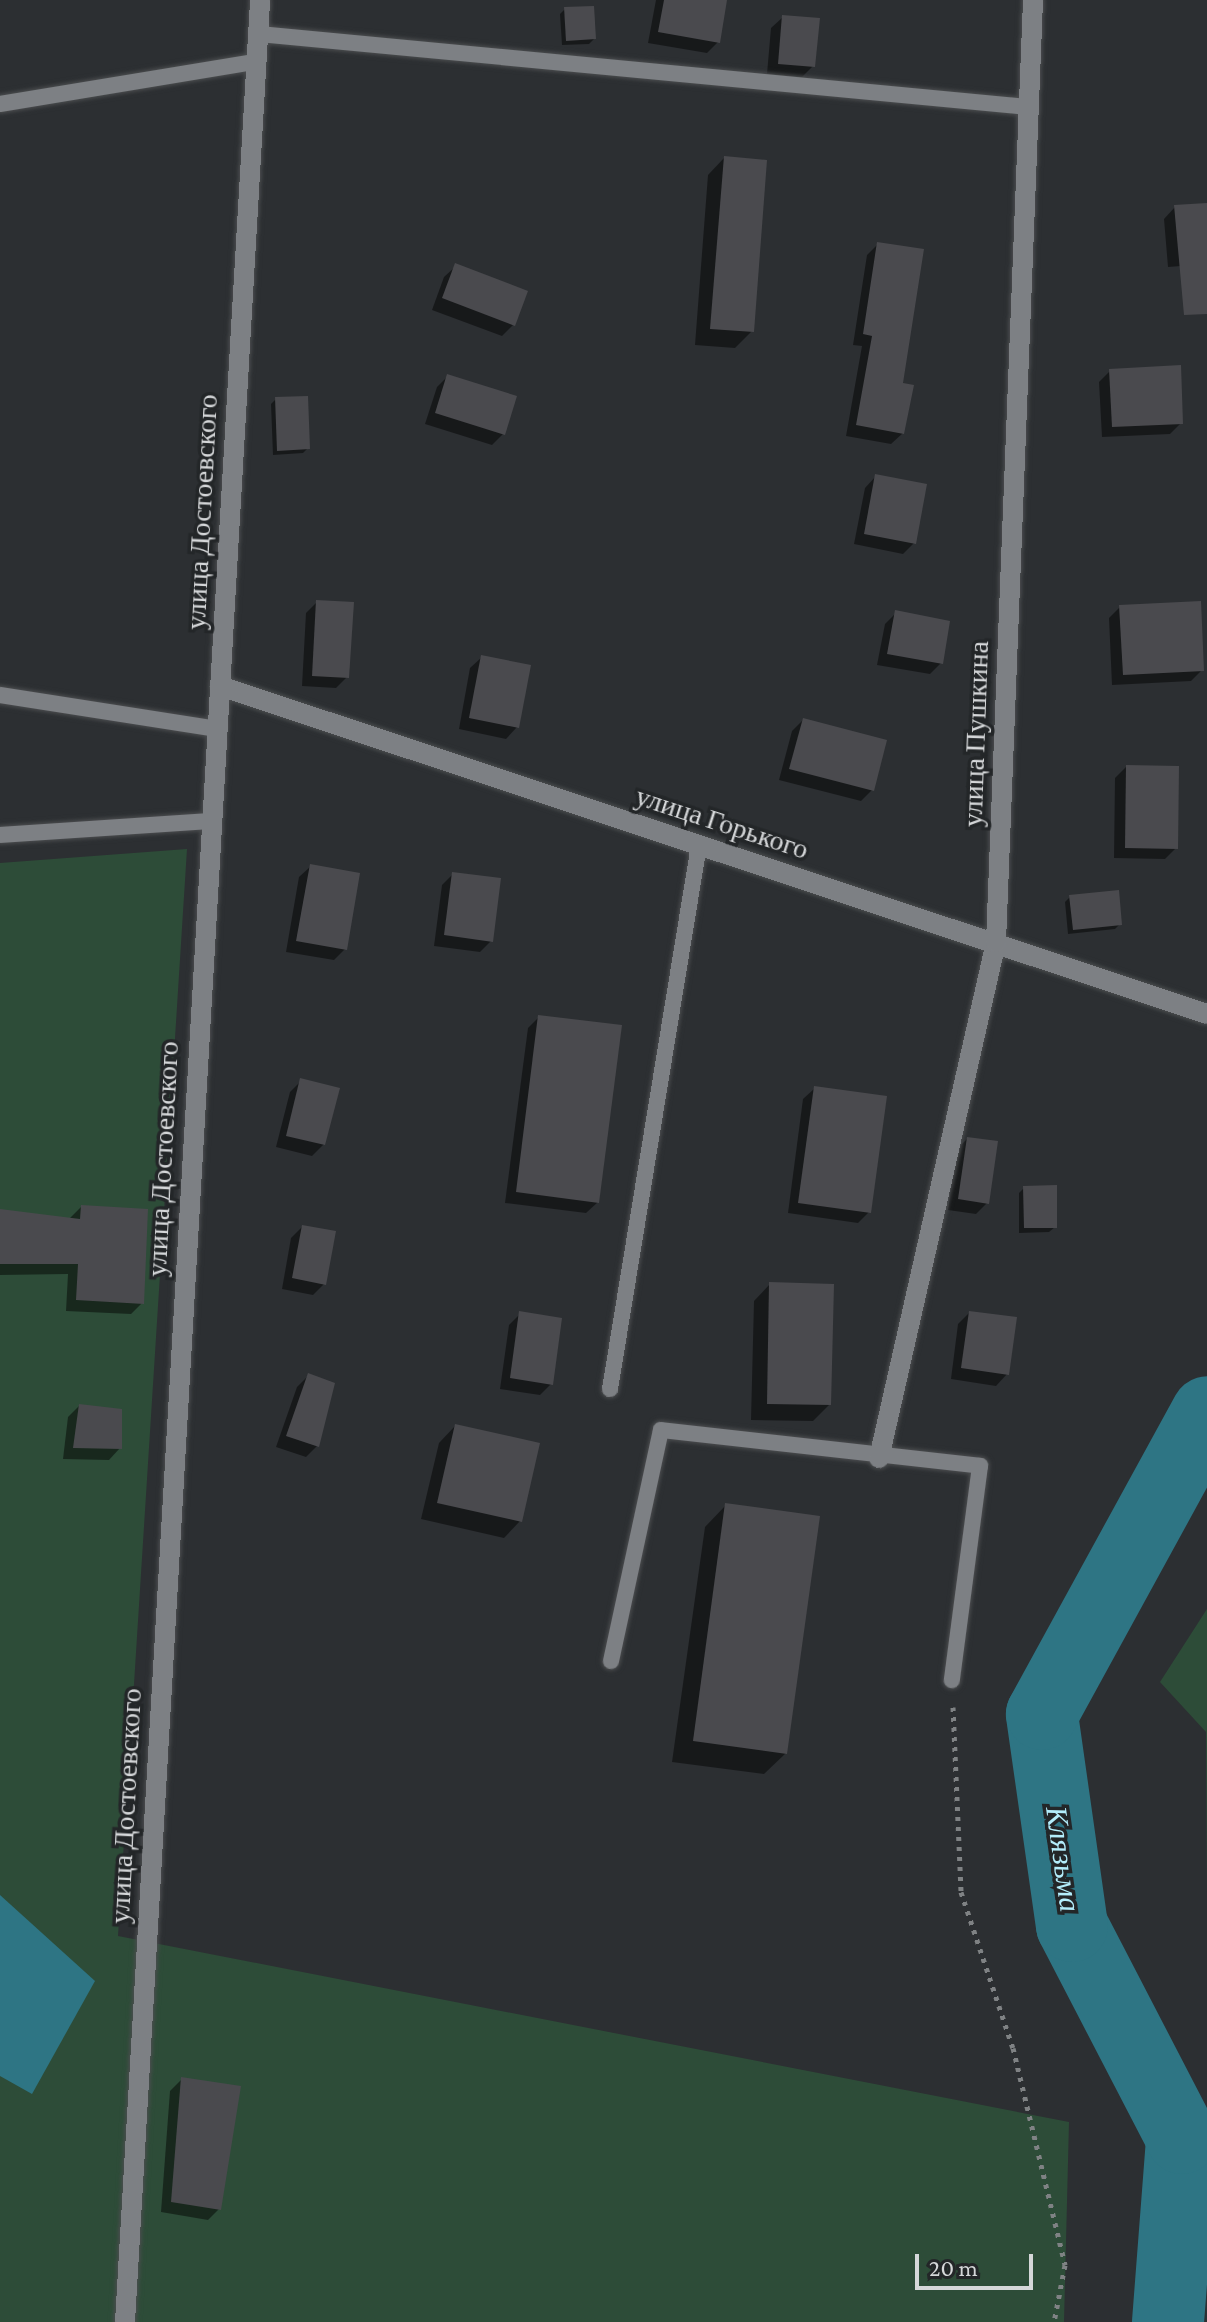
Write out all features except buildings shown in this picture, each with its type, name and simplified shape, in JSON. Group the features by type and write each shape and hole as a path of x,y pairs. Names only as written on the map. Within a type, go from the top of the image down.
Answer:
{"street":[{"name":"улица Достоевского","path":"125,2322 260,0"},
{"name":"улица Пушкина","path":"879,1458 996,942 1033,0"},
{"name":"улица Горького","path":"220,686 996,942 1185,1011 1207,1014"}],"lane":[{"path":"259,34 1028,107"},
{"path":"0,104 255,62"},
{"path":"0,695 217,729"},
{"path":"0,835 210,821"},
{"path":"610,1389 699,845"},
{"path":"611,1661 661,1430 879,1458 980,1466 952,1680"}],"path":[{"path":"952,1680 961,1892 1013,2048 1065,2265 1054,2322"}],"green space":[{"path":"187,849 118,1936 1069,2122 1064,2322 0,2322 0,863"},
{"path":"1207,1609 1207,1897 1206,1732 1160,1682"}],"water":[{"path":"0,1895 95,1981 32,2094 0,2076"}],"waterway":[{"name":"Клязьма","path":"1168,2322 1182,2138 1072,1926 1042,1714 1207,1412"}]}
